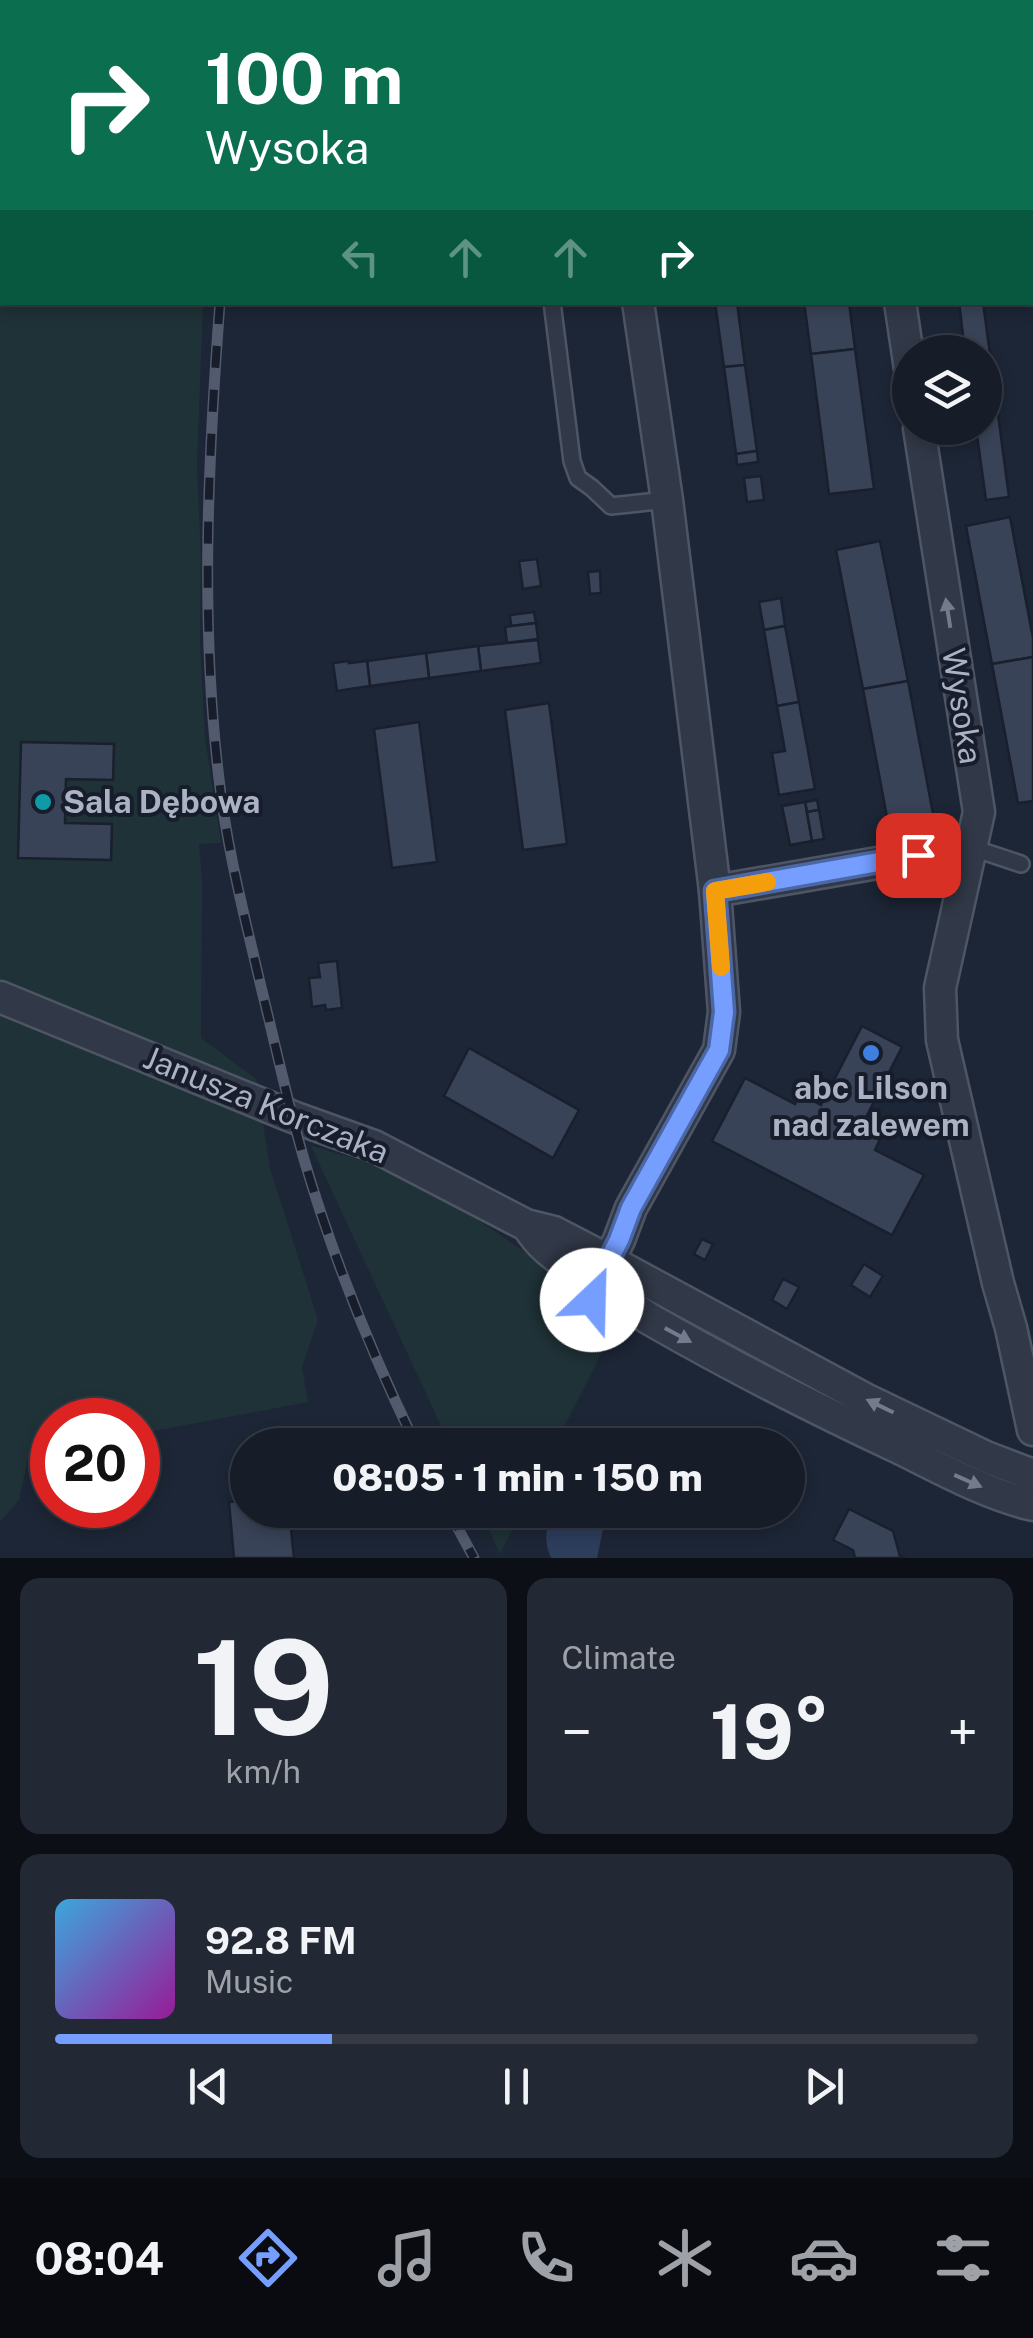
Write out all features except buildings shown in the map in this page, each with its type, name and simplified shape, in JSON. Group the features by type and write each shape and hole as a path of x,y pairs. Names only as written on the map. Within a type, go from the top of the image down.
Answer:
{"street":[{"path":"638,305 667,500 715,891 724,1012 719,1050 631,1208 603,1271 1030,1482"},
{"path":"900,305 905,335"},
{"name":"Wysoka","path":"922,445 978,812 940,988 942,1040 1033,1430"},
{"path":"715,891 970,847"},
{"name":"Janusza Korczaka","path":"0,997 374,1146 526,1225 541,1247 575,1270 603,1271"}],"lane":[{"path":"552,305 572,461 578,478 611,506 667,500"},
{"path":"970,847 1021,864"},
{"path":"585,1319 603,1271"}],"green space":[{"path":"0,305 203,305 197,466 200,642 205,738 221,843 199,844 201,1038 256,1079 270,1168 318,1320 302,1367 308,1402 160,1430 160,1398 30,1398 30,1454 19,1500 0,1522"},
{"path":"311,1146 371,1163 477,1219 542,1264 561,1287 568,1310 612,1332 564,1428 442,1428"},
{"path":"488,1528 513,1528 500,1554"}],"water":[{"path":"548,1528 603,1528 597,1558 551,1558"}],"railway":[{"path":"220,305 209,481 208,601 213,720 227,832 286,1093 314,1193 354,1303 408,1428"},
{"path":"458,1528 474,1558"}],"slow traffic":[{"path":"721,967 715,891 767,882"}],"place":[{"name":"Sala Dębowa","path":"43,802"},
{"name":"abc Lilson nad zalewem","path":"871,1053"}],"route":[{"path":"592,1300 631,1208 719,1050 724,1012 715,891 918,855"}]}
